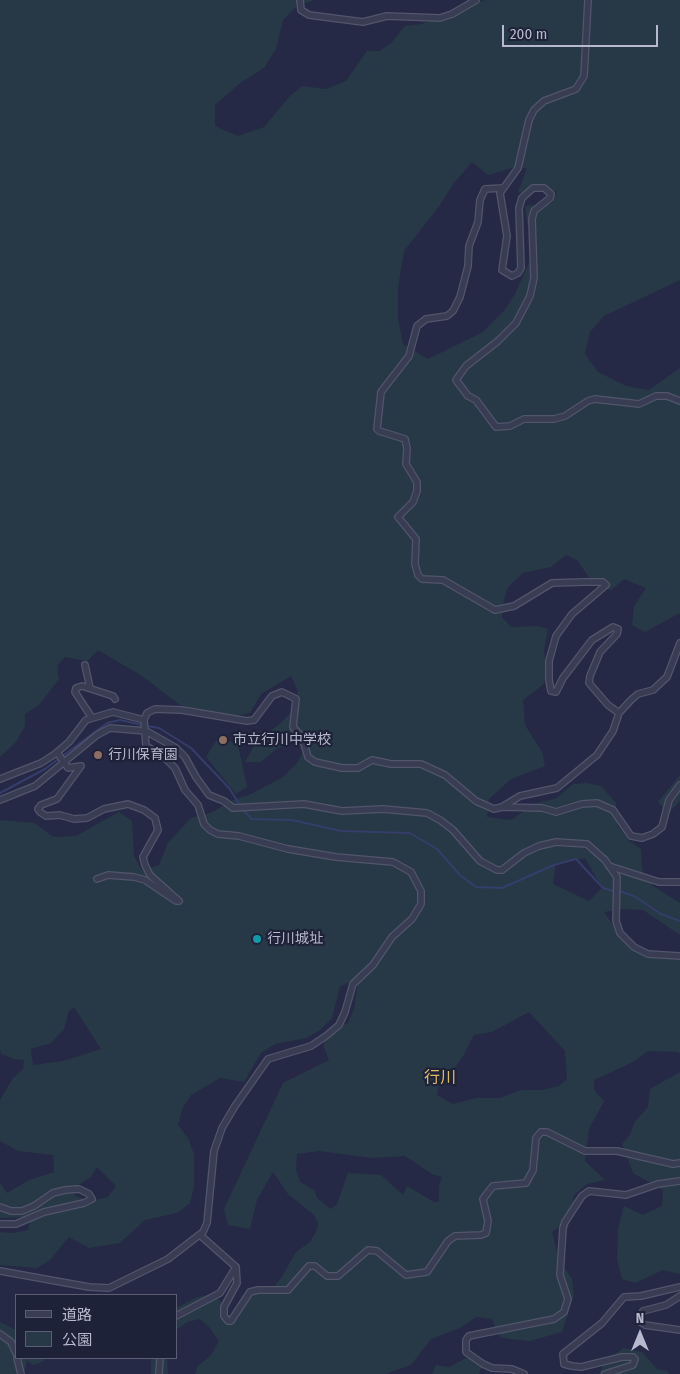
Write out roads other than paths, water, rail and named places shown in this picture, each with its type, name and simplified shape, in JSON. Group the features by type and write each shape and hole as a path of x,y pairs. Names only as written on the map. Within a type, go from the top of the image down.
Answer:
{"street":[{"path":"300,0 301,10 308,15 363,22 387,16 440,18 452,14 476,0"},
{"path":"588,0 584,76 576,89 544,102 534,110 529,120 518,168 502,188 499,200 506,236 501,260 502,270 512,276 518,273 521,268 519,208 522,198 533,188 544,188 551,194 550,198 534,212 532,219 534,278 530,296 516,323 498,341 466,366 456,380 458,386 476,400 496,427 510,426 524,419 554,419 565,416 588,401 596,399 639,404 656,396 668,396 680,401"},
{"path":"502,188 484,189 480,200 478,222 469,246 468,266 460,296 453,311 447,316 426,319 417,326 409,356 404,366 388,381 381,392 376,428 379,432 405,439 407,448 406,464 417,482 417,491 413,502 398,517 416,538 415,564 418,575 422,579 444,580 495,610 514,606 552,584 603,582 606,585 572,614 556,636 549,661 549,680 551,691 556,692 563,678 592,640 613,628 618,629 617,634 600,652 589,683 608,705 619,713"},
{"path":"502,807 520,796 549,792 557,788 590,761 607,741 619,713 638,694 660,685 666,677 680,643"},
{"path":"85,665 90,688"},
{"path":"92,718 75,692 76,688 82,686 90,688 113,696 115,699"},
{"path":"0,1271 89,1287 108,1288 168,1259 200,1235 207,1223 216,1141 235,1106 268,1059 311,1046 339,1025 353,984 373,965 392,938 416,915 421,904 421,892 411,872 393,862 336,857 213,832 204,824 198,805 185,790 170,761 146,746 144,720 147,713 164,710 182,710 247,721 254,720 272,696 282,692 296,699 293,727 302,737 308,757 316,762 342,768 358,768 372,760 391,764 421,764 445,775 485,806 542,808 556,812 582,804 598,804 612,810 631,836 642,838 653,834 662,827 669,800 680,786"},
{"path":"0,779 41,763 69,742 83,723 92,718 113,712 144,720"},
{"path":"0,800 35,786 97,735 110,728 146,731 176,748 186,757 196,777 209,795 224,801 233,808 304,804 342,811 419,811 440,820 480,861 497,870 502,870 524,853 539,846 556,842 587,844 609,866 616,877 616,921 620,933 634,947 656,956 680,956"},
{"path":"57,752 70,768 81,766 57,799 41,805 38,809 40,812 46,816 60,815 74,819 87,818 104,808 128,804 144,810 155,818 158,830 143,857 145,865 150,874 179,901 176,901 145,880 134,877 108,874 98,879"},
{"path":"609,866 658,882 680,882"},
{"path":"200,1235 236,1267 236,1283 224,1307 224,1316 228,1321 235,1318 250,1292 258,1290 288,1290 309,1266 315,1266 327,1276 338,1276 368,1250 377,1251 406,1275 427,1272 448,1241 455,1236 481,1235 486,1233 488,1221 483,1199 493,1186 526,1183 533,1170 536,1138 541,1132 547,1132 585,1151 617,1151 673,1164 680,1163"},
{"path":"524,1374 512,1369 492,1368 483,1364 466,1352 468,1336 554,1319 564,1312 568,1299 560,1275 563,1228 582,1196 589,1191 626,1195 658,1184 680,1181"},
{"path":"0,1207 11,1211 22,1211 34,1206 53,1193 65,1190 79,1189 90,1194 92,1199 84,1203 44,1212 16,1224 0,1224"},
{"path":"178,1315 220,1293 236,1267"},
{"path":"605,1374 633,1365 635,1359 632,1357 622,1357 581,1367 564,1364 563,1354 602,1323 624,1297 641,1296 680,1287"},
{"path":"680,1296 666,1305 643,1311 639,1321 645,1325 680,1330"},
{"path":"0,1334 11,1342 15,1351"},
{"path":"17,1359 20,1374"},
{"path":"159,1374 160,1359"}],"waterway":[{"path":"0,793 45,769 107,723 120,720 142,725"},
{"path":"147,726 159,728 191,748 229,788 240,805"},
{"path":"242,809 252,819 292,820 341,831 410,833 437,849 460,875 476,887 502,888 554,865 576,859 603,888 614,891"},
{"path":"619,891 634,896 661,914 680,921"}],"place":[{"name":"市立行川中学校","path":"223,740"},
{"name":"行川保育園","path":"98,755"},
{"name":"行川城址","path":"257,939"}],"district":[{"name":"行川","path":"440,1079"}]}
